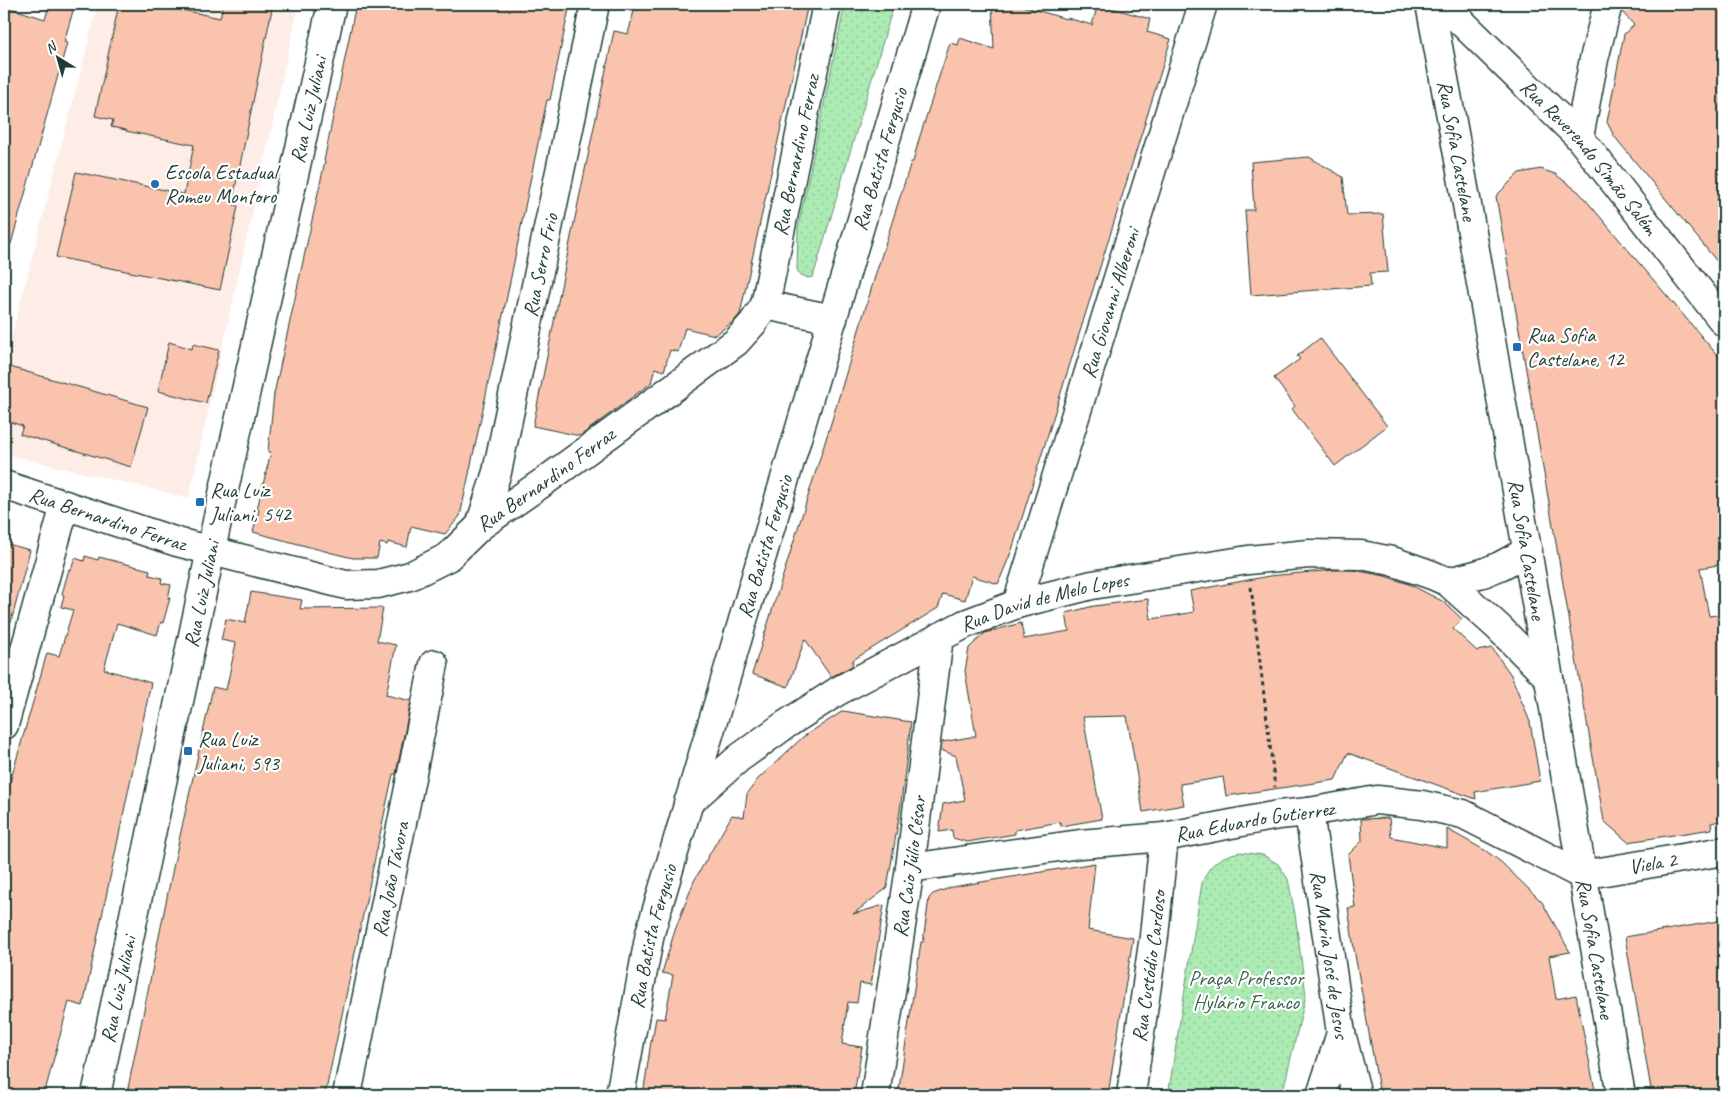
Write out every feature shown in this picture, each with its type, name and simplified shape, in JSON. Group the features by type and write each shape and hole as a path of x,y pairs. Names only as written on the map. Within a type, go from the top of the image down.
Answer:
{"street":[{"name":"Rua Luiz Juliani","path":"96,1095 332,4"},
{"name":"Rua Serro Frio","path":"480,526 497,472 595,4"},
{"name":"Rua Bernardino Ferraz","path":"4,485 177,542 346,585 378,584 410,576 448,557 480,526 736,342 753,323 765,305 827,4"},
{"name":"Rua Batista Fergusio","path":"620,1095 650,933 926,4"},
{"name":"Rua Giovanni Alberoni","path":"1017,604 1203,4"},
{"name":"Rua Sofia Castelane","path":"1430,4 1528,551 1621,1095"},
{"name":"Rua Reverendo Simão Salém","path":"1444,4 1579,138 1724,322"},
{"path":"1579,138 1594,59 1608,4"},
{"path":"765,305 833,320"},
{"path":"4,725 65,505"},
{"path":"1448,582 1483,573 1528,551"},
{"name":"Rua David de Melo Lopes","path":"688,803 739,758 785,725 838,691 965,624 1017,604 1092,585 1248,560 1309,554 1361,555 1392,560 1448,582 1498,627 1549,678"},
{"name":"Rua Caio Júlio César","path":"875,1095 910,868 939,637"},
{"name":"Rua João Távora","path":"347,1095 434,664"},
{"name":"Rua Eduardo Gutierrez","path":"910,868 1080,844 1164,837 1278,815 1309,812 1377,800 1422,805 1463,814 1582,875"},
{"name":"Rua Maria José de Jesus","path":"1309,812 1341,1033 1357,1095"},
{"name":"Rua Custódio Cardoso","path":"1130,1095 1154,936 1164,837"},
{"name":"Viela 2","path":"1582,875 1724,851"},
{"path":"1322,1095 1341,1033"}],"path":[{"path":"1248,560 1278,815"}],"shaded area":[{"name":"Escola Estadual Romeu Montoro","path":"98,4 299,4 189,498 4,454 4,365"}],"green space":[{"path":"845,4 894,4 813,277 808,278 799,274 797,269 798,228"},
{"name":"Praça Professor Hylário Franco","path":"1240,852 1263,855 1278,864 1288,879 1295,914 1306,995 1282,1095 1168,1095 1202,883 1208,871 1216,862"}],"building":[{"path":"50,4 75,4 64,42 67,43 11,244 4,243 4,6 45,19"},
{"path":"119,4 173,4 173,8 220,18 223,4 273,4 232,204 238,206 220,290 56,257 76,172 184,194 194,145 111,127 113,120 95,116"},
{"path":"356,4 570,4 550,100 547,100 460,516 445,534 411,526 407,547 388,542 387,545 380,543 377,558 353,558 253,532 271,452 268,452 274,394 325,161"},
{"path":"644,4 808,4 740,314 734,321 715,335 685,328 678,352 670,350 664,371 655,368 651,383 580,436 533,426 614,31 628,34 635,7 643,9"},
{"path":"992,4 1016,4 1092,25 1098,4 1150,19 1147,32 1171,39 1012,550 998,584 972,576 965,600 943,594 938,608 853,660 852,666 831,677 805,639 788,687 752,674 876,273 950,43 958,45 960,38 994,49"},
{"path":"1623,4 1724,4 1724,270 1614,136 1607,122 1624,34 1634,25 1622,12"},
{"path":"1309,157 1343,177 1347,215 1383,214 1388,272 1370,273 1371,286 1251,295 1245,210 1254,210 1251,162"},
{"path":"1541,169 1555,174 1579,192 1724,363 1724,564 1700,568 1709,616 1724,614 1724,820 1711,823 1712,829 1628,842 1604,821 1496,196 1519,173"},
{"path":"1320,338 1387,426 1335,466 1292,409 1295,406 1274,378 1300,359 1297,356"},
{"path":"169,342 192,349 193,344 219,350 206,403 158,391"},
{"path":"10,367 148,407 131,467 20,434 23,426 4,420 4,389"},
{"path":"4,543 30,550 11,622 4,621"},
{"path":"85,556 98,560 99,557 150,570 149,575 162,578 161,583 171,585 168,598 170,598 163,623 161,622 157,635 117,623 104,669 151,683 83,1006 69,1002 44,1095 14,1095 4,1093 4,803 47,653 59,656 73,610 61,607 64,595 62,594 69,569 71,570 75,558 84,561"},
{"path":"1354,570 1385,576 1409,584 1444,602 1462,619 1453,629 1477,651 1492,648 1511,675 1530,722 1540,781 1475,792 1476,799 1348,753 1335,780 1226,796 1223,777 1180,784 1184,805 1143,812 1127,716 1083,717 1102,819 1061,826 1060,822 1015,830 1015,834 967,842 953,838 952,830 939,832 943,804 965,800 956,756 941,750 942,742 976,736 965,671 969,648 985,633 1021,623 1024,639 1069,631 1066,613 1094,606 1148,599 1151,619 1172,616 1194,612 1190,591 1269,576"},
{"path":"251,592 302,600 300,609 383,608 377,641 396,645 386,695 411,701 396,774 393,774 386,806 325,1095 179,1095 149,1089 148,1092 128,1088 174,863 213,687 226,690 236,643 221,640 226,619 245,623"},
{"path":"843,711 911,722 900,811 887,888 853,914 884,905 871,985 860,983 857,1003 848,1002 842,1044 862,1047 854,1095 643,1095 656,1018 665,1019 673,975 662,973 675,930 694,881 732,815 744,817 747,794 758,779 803,737"},
{"path":"1389,818 1391,837 1447,848 1447,829 1486,851 1501,862 1542,902 1570,952 1549,956 1556,999 1576,995 1596,1095 1380,1095 1348,908 1355,907 1348,855 1362,841 1361,819"},
{"path":"1095,863 1088,930 1133,938 1108,1095 898,1095 929,898 933,894 952,887"},
{"path":"1724,920 1724,1095 1652,1095 1625,937"}],"place":[{"name":"Escola Estadual Romeu Montoro","path":"155,184"},
{"name":"Rua Sofia Castelane, 12","path":"1517,347"},
{"name":"Rua Luiz Juliani, 542","path":"200,502"},
{"name":"Rua Luiz Juliani, 593","path":"188,751"}]}
